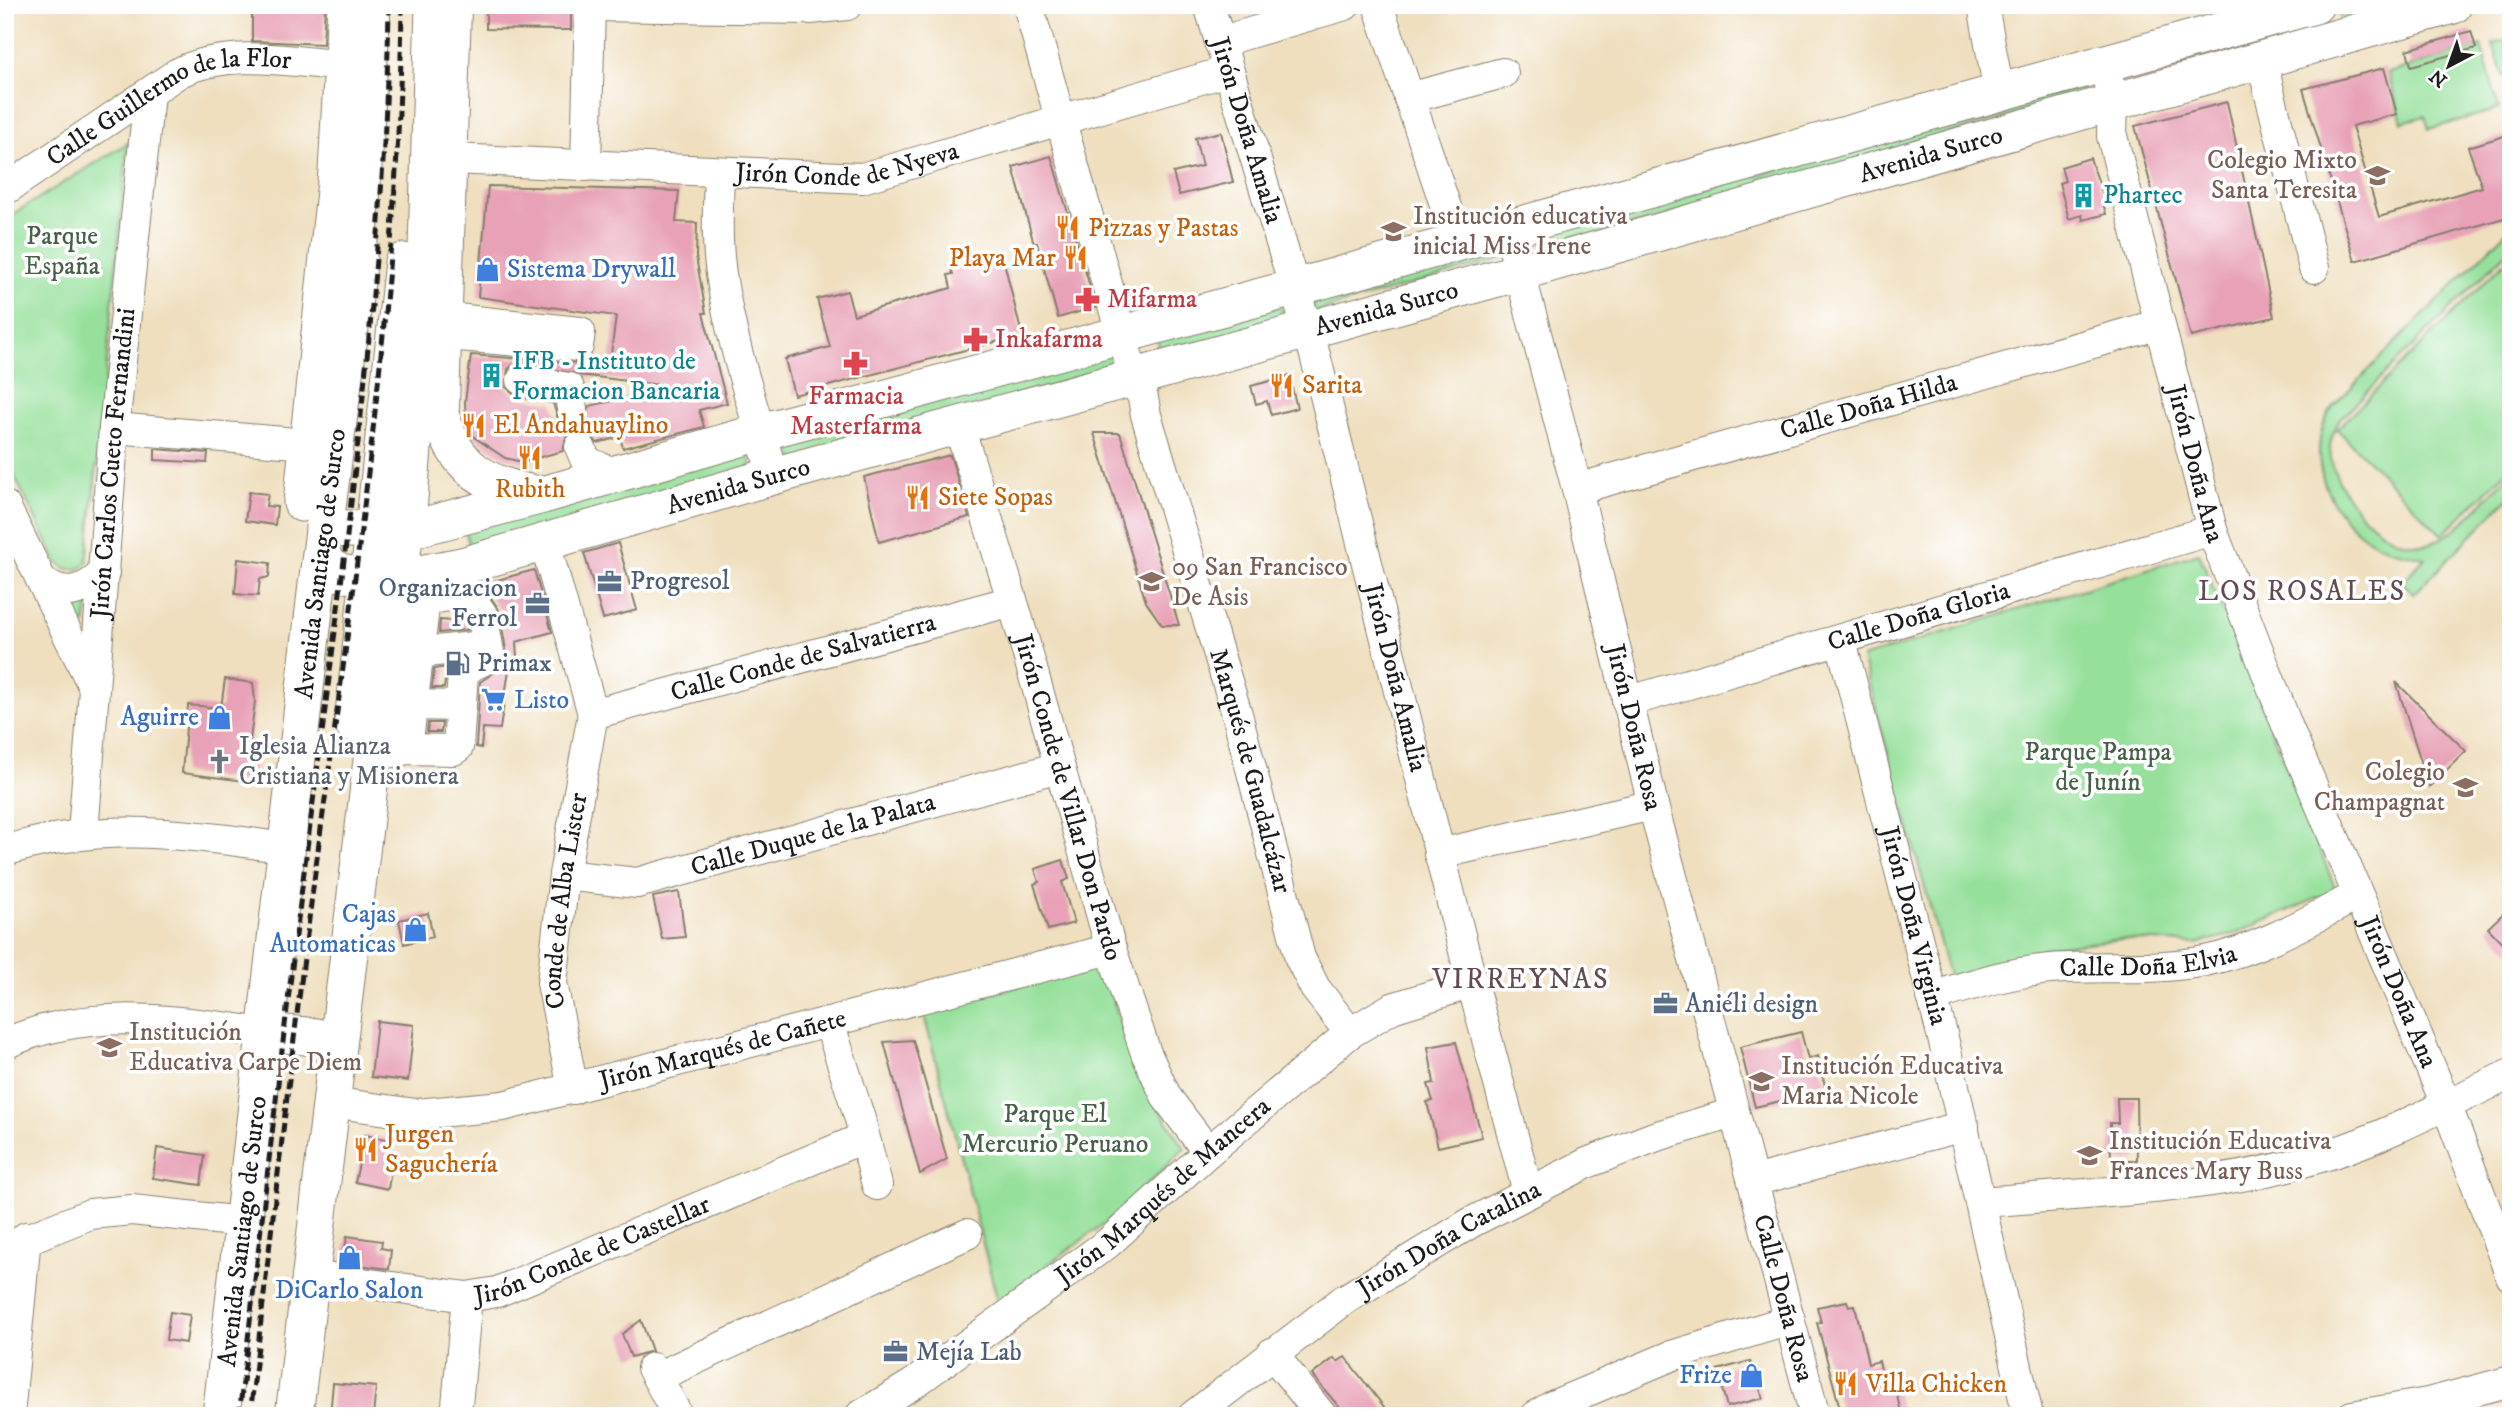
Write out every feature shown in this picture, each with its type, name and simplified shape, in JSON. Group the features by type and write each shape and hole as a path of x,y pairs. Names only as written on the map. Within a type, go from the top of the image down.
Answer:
{"main road":[{"name":"Avenida Santiago de Surco","path":"221,1416 255,1031 269,801 337,172 345,5"},
{"name":"Avenida Santiago de Surco","path":"203,1416 224,1220 299,734 358,274 372,5"},
{"name":"Avenida Santiago de Surco","path":"275,1416 316,1037 409,604 390,531 417,5"},
{"name":"Avenida Santiago de Surco","path":"390,531 439,336 434,5"},
{"name":"Avenida Surco","path":"2315,5 1294,288 1121,332 543,495 390,531 322,541 328,566 409,604 545,543 774,476 1520,272 2261,60 2328,22 2454,5"},
{"path":"337,172 358,274"},
{"path":"439,336 443,426 452,447 492,484 543,495"},
{"name":"Avenida Santiago de Surco","path":"294,1416 372,760 409,604"},
{"path":"269,801 299,734"},
{"path":"255,1031 316,1037"}],"street":[{"path":"439,336 453,159 456,5"},
{"path":"586,166 590,6 810,9 847,5"},
{"name":"Marqués de Guadalcázar","path":"1028,5 1134,379 1143,398 1237,714 1300,958 1315,988 1350,1033"},
{"name":"Jirón Doña Amalia","path":"1209,5 1307,331 1472,983 1528,1192"},
{"path":"1219,42 1345,5"},
{"path":"1378,5 1458,243"},
{"path":"1983,5 1999,93"},
{"name":"Calle Guillermo de la Flor","path":"5,190 178,74 215,60 344,66"},
{"path":"2261,60 2314,268"},
{"name":"Jirón Doña Ana","path":"2104,64 2113,101 2112,136 2212,530 2287,728 2446,1104 2511,1276"},
{"name":"Jirón Conde de Nyeva","path":"453,159 862,178 1228,71"},
{"path":"1409,98 1503,73"},
{"name":"Jirón Carlos Cueto Fernandini","path":"83,833 114,428 149,94"},
{"path":"719,173 721,272 734,343 774,476"},
{"path":"1508,227 1520,272"},
{"name":"Jirón Doña Rosa","path":"1520,272 1577,489 1653,805 1753,1181"},
{"name":"Calle Doña Hilda","path":"1577,489 2160,324"},
{"path":"522,380 569,388 572,409"},
{"name":"Jirón Conde de Villar Don Pardo","path":"959,426 1111,949 1159,1086 1208,1152"},
{"path":"114,428 309,444"},
{"path":"580,447 586,461 615,474"},
{"path":"5,506 95,691"},
{"name":"Calle Doña Gloria","path":"1627,702 2212,530"},
{"path":"545,543 594,713"},
{"path":"41,580 52,588 70,592 89,586 104,573"},
{"path":"410,718 454,750 458,747 467,678 464,580"},
{"name":"Calle Conde de Salvatierra","path":"594,713 1012,601"},
{"path":"409,604 467,678"},
{"path":"409,604 410,718"},
{"name":"Jirón Doña Virginia","path":"1841,641 1964,1126 2028,1416"},
{"path":"372,760 410,718 467,678"},
{"name":"Conde de Alba Lister","path":"573,1090 552,983 564,875 594,713"},
{"name":"Calle Duque de la Palata","path":"564,875 637,883 1059,767"},
{"path":"1439,854 1653,805"},
{"path":"5,851 83,833 144,830 265,845"},
{"name":"Calle Doña Elvia","path":"1932,997 2015,973 2047,969 2173,967 2216,958 2309,920 2356,896"},
{"name":"Jirón Marqués de Cañete","path":"330,1102 416,1114 503,1106 1111,949"},
{"name":"Jirón Marqués de Mancera","path":"873,1413 1108,1243 1208,1152 1350,1033 1392,1008 1472,983"},
{"path":"5,1044 64,1024 115,1018 173,1020 255,1031"},
{"path":"829,1022 860,1119 877,1185"},
{"path":"1982,1202 2189,1183 2259,1173 2331,1154 2511,1074"},
{"name":"Jirón Doña Catalina","path":"1193,1416 1272,1353 1376,1278 1528,1192 1619,1151 1733,1113"},
{"path":"1753,1181 1964,1126"},
{"name":"Jirón Conde de Castellar","path":"310,1276 467,1297 505,1289 863,1138"},
{"name":"Calle Doña Rosa","path":"1753,1181 1815,1416"},
{"path":"9,1416 16,1242 90,1214 121,1211 224,1220"},
{"path":"678,1416 654,1373 967,1234"},
{"path":"456,1416 467,1297"},
{"path":"1536,1416 1552,1405 1671,1356 1790,1320"},
{"path":"1272,1353 1322,1416"},
{"path":"2352,1416 2428,1403 2511,1381"}],"green space":[{"path":"2341,5 2429,5 2342,22 2338,11"},
{"path":"2511,39 2511,73 2503,75 2493,44"},
{"path":"2481,46 2499,109 2429,129 2425,116 2402,122 2388,73"},
{"path":"2082,86 2084,95 1549,249 1540,244 1537,236"},
{"name":"Parque España","path":"128,143 87,563 79,569 66,569 57,562 5,457 5,219"},
{"path":"2511,227 2511,248 2339,420 2331,438 2333,467 2351,501 2379,530 2414,544 2431,543 2452,532 2511,473 2511,495 2414,594 2402,582 2425,558 2373,542 2343,516 2332,499 2320,462 2324,424 2333,406"},
{"path":"1491,239 1505,258 1314,312 1312,290"},
{"path":"2511,256 2511,467 2442,535 2337,429"},
{"path":"1281,307 1284,316 1281,326 1159,352 1158,339"},
{"path":"1114,346 1121,372 795,463 788,438"},
{"path":"746,445 752,469 471,551 465,531"},
{"name":"Parque Pampa de Junín","path":"2199,553 2336,890 2237,933 2196,944 2122,939 2044,948 1951,983 1862,658"},
{"path":"89,601 85,624 76,624 67,606"},
{"name":"Parque El Mercurio Peruano","path":"1102,965 1138,1077 1185,1148 1114,1216 998,1302 923,1011"}],"building":[{"path":"252,5 325,5 323,44 252,41"},
{"path":"486,5 571,5 571,30 486,29"},
{"path":"2471,31 2476,48 2411,66 2407,50"},
{"path":"2384,68 2397,114 2352,126 2379,217 2482,187 2468,147 2511,134 2511,216 2355,261 2303,89"},
{"path":"2227,102 2274,317 2191,337 2135,126"},
{"path":"1221,132 1233,182 1179,195 1173,173 1202,166 1195,138"},
{"path":"1051,156 1096,307 1058,318 1013,167"},
{"name":"Phartec","path":"2090,158 2106,203 2103,203 2106,214 2083,220 2082,215 2069,219 2059,183 2065,181 2061,167"},
{"path":"488,186 679,191 676,222 697,223 696,257 706,313 703,313 727,403 699,410 704,427 623,448 620,437 597,443 590,433 574,431 566,437 563,451 522,462 505,458 474,437 466,425 465,402 471,355 577,363 589,359 610,362 616,316 478,297","holes":["525,363 580,375 675,387 589,406 583,422 566,425 558,419 553,403 518,397 506,387 508,369 515,364"]},
{"path":"995,259 997,264 1004,262 1022,335 794,395 785,359 830,347 817,299 847,291 854,315 951,288 948,275 953,274 951,267"},
{"path":"1289,376 1297,408 1271,415 1267,401 1256,404 1251,386"},
{"path":"1094,433 1120,433 1179,625 1162,625 1146,602"},
{"path":"155,449 208,453 207,463 155,460"},
{"name":"Siete Sopas","path":"950,455 969,517 879,542 864,477"},
{"path":"249,492 268,494 266,506 277,507 275,525 245,521"},
{"name":"Progresol","path":"618,543 637,610 603,619 584,553"},
{"path":"238,559 270,563 269,577 260,579 258,596 235,594"},
{"path":"534,570 552,632 516,642 517,657 510,663 500,729 483,728 481,748 476,747 480,682 499,669 506,650 499,610 482,584"},
{"path":"440,620 466,622 467,630 439,633"},
{"path":"447,667 444,688 432,688 434,669"},
{"path":"225,679 253,683 255,701 249,748 256,749 252,782 182,773 188,705 221,708"},
{"path":"2396,682 2466,751 2429,787"},
{"path":"428,723 442,723 441,732 427,732"},
{"path":"1063,860 1069,879 1062,882 1074,923 1048,930 1034,884 1039,882 1035,869"},
{"path":"679,892 685,937 662,939 653,897"},
{"path":"2511,906 2511,952 2488,928"},
{"name":"Cajas Automaticas","path":"428,913 433,937 404,944 399,920"},
{"path":"377,1021 414,1025 408,1081 371,1077"},
{"path":"1801,1032 1808,1059 1818,1056 1826,1090 1755,1107 1740,1047"},
{"path":"913,1040 947,1159 920,1174 884,1042"},
{"path":"1456,1042 1482,1137 1438,1147 1427,1102 1433,1101 1428,1084 1434,1083 1428,1047"},
{"path":"2117,1098 2136,1098 2137,1160 2111,1160 2110,1123 2118,1123"},
{"path":"365,1135 392,1140 388,1163 392,1164 388,1189 355,1182"},
{"path":"157,1148 205,1155 201,1185 153,1178"},
{"path":"347,1236 382,1241 381,1248 391,1250 389,1269 343,1263"},
{"path":"1847,1301 1849,1306 1855,1305 1868,1364 1879,1361 1886,1390 1895,1388 1902,1416 1842,1416 1817,1323 1821,1322 1817,1307"},
{"path":"170,1312 190,1315 186,1343 166,1340"},
{"path":"641,1320 652,1351 631,1357 622,1334"},
{"path":"1345,1357 1385,1408 1375,1416 1356,1416 1350,1409 1345,1414 1312,1375 1334,1358 1337,1362"},
{"path":"1750,1361 1763,1398 1727,1407 1717,1370"},
{"path":"333,1383 376,1387 373,1416 330,1416"}],"railway":[{"path":"239,1416 363,393 381,199 389,5"},
{"path":"250,1416 284,1118 375,414 393,210 402,5"}],"place":[{"name":"Colegio Mixto Santa Teresita","path":"2377,175"},
{"name":"Phartec","path":"2083,195"},
{"name":"Pizzas y Pastas","path":"1068,228"},
{"name":"Institución educativa inicial Miss Irene","path":"1393,231"},
{"name":"Playa Mar","path":"1076,258"},
{"name":"Sistema Drywall","path":"487,269"},
{"name":"Mifarma","path":"1087,299"},
{"name":"Inkafarma","path":"975,339"},
{"name":"Farmacia Masterfarma","path":"856,364"},
{"name":"IFB - Instituto de Formacion Bancaria","path":"492,376"},
{"name":"Sarita","path":"1282,385"},
{"name":"El Andahuaylino","path":"473,425"},
{"name":"Rubith","path":"530,457"},
{"name":"Siete Sopas","path":"918,497"},
{"name":"Progresol","path":"610,581"},
{"name":"09 San Francisco De Asis","path":"1152,582"},
{"name":"Organizacion Ferrol","path":"537,603"},
{"name":"Primax","path":"457,663"},
{"name":"Listo","path":"494,700"},
{"name":"Aguirre","path":"219,717"},
{"name":"Iglesia Alianza Cristiana y Misionera","path":"219,761"},
{"name":"Colegio Champagnat","path":"2465,787"},
{"name":"Cajas Automaticas","path":"416,929"},
{"name":"Aniéli design","path":"1665,1004"},
{"name":"Institución Educativa Carpe Diem","path":"109,1047"},
{"name":"Institución Educativa Maria Nicole","path":"1761,1081"},
{"name":"Jurgen Saguchería","path":"365,1149"},
{"name":"Institución Educativa Frances Mary Buss","path":"2089,1156"},
{"name":"DiCarlo Salon","path":"349,1258"},
{"name":"Mejía Lab","path":"896,1352"},
{"name":"Frize","path":"1752,1375"},
{"name":"Villa Chicken","path":"1846,1384"}],"district":[{"name":"LOS ROSALES","path":"2302,591"},
{"name":"VIRREYNAS","path":"1521,979"}]}
